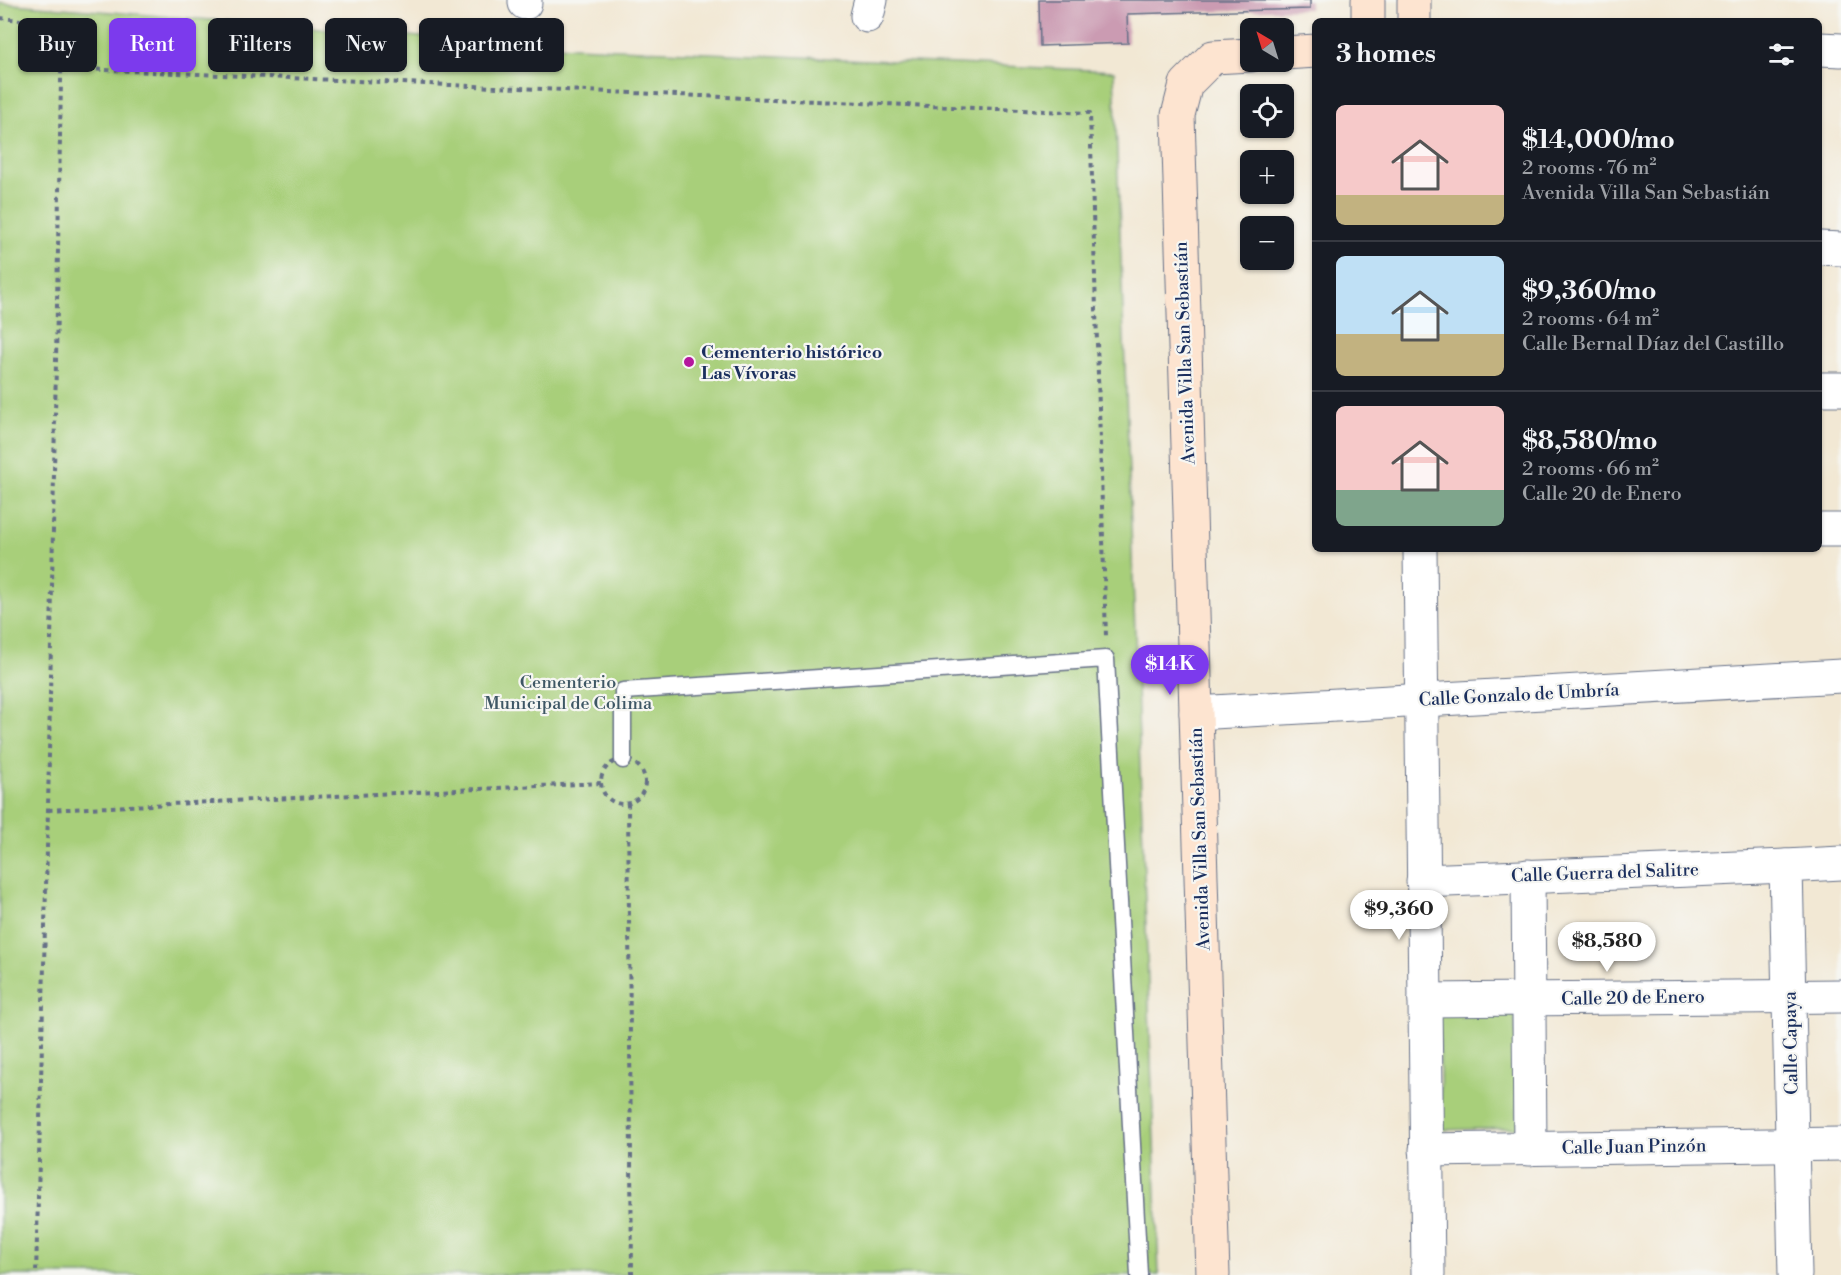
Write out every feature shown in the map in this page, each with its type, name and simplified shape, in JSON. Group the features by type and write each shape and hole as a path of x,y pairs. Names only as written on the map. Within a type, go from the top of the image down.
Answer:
{"street":[{"path":"1368,0 1368,18"},
{"path":"1414,0 1414,18"},
{"path":"1822,49 1841,50"},
{"path":"1294,52 1312,51"},
{"name":"Avenida Villa San Sebastián","path":"1213,1275 1178,115 1186,84 1213,57 1240,56"},
{"path":"1822,248 1841,249"},
{"path":"1822,389 1841,389"},
{"path":"1822,530 1841,530"},
{"path":"1420,552 1428,1275"},
{"name":"Calle Gonzalo de Umbría","path":"1196,713 1841,676"},
{"path":"1786,866 1841,863"},
{"name":"Calle Guerra del Salitre","path":"1424,881 1786,866"},
{"name":"Calle Capaya","path":"1786,866 1795,1275"},
{"path":"1528,876 1530,1149"},
{"name":"Calle 20 de Enero","path":"1425,1000 1841,996"},
{"name":"Calle Juan Pinzón","path":"1426,1150 1841,1144"}],"lane":[{"path":"623,760 623,692 1106,659 1139,1275"}],"path":[{"path":"0,18 18,20"},
{"path":"97,70 1090,113 1106,659"},
{"path":"36,1275 48,810 61,72"},
{"path":"48,810 601,783"},
{"path":"628,803 632,1275"}],"green space":[{"name":"Cementerio Municipal de Colima","path":"0,3 185,18 109,18 109,72 196,72 196,19 208,20 208,72 313,72 313,28 325,29 325,72 407,72 407,36 419,37 419,72 564,72 564,47 1114,71 1159,1275 0,1275"},
{"path":"1515,1011 1518,1128 1441,1130 1439,1013"}],"building":[{"path":"1039,0 1310,0 1310,9 1127,14 1128,43 1040,46"}],"place":[{"name":"Cementerio histórico Las Vívoras","path":"689,362"}]}
